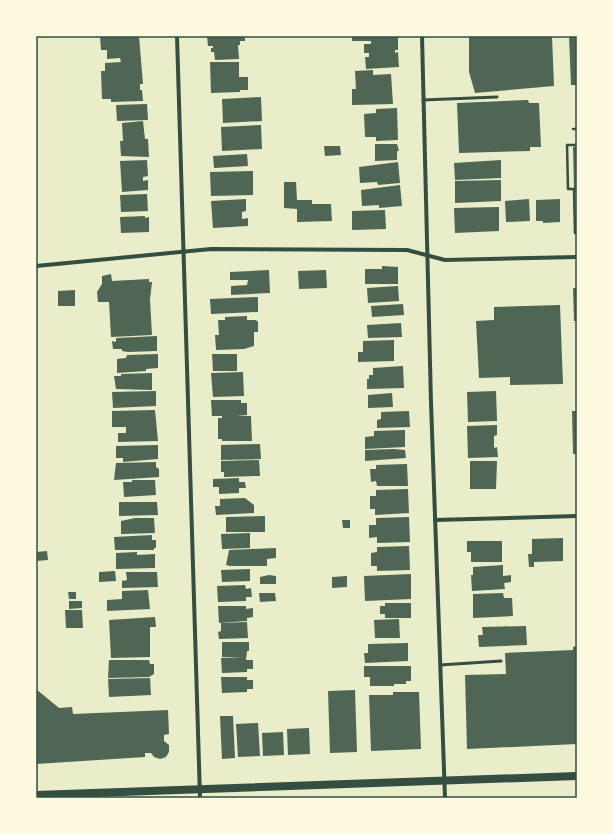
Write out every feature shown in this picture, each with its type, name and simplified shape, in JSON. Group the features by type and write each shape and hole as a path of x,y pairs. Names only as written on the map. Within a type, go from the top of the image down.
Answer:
{"main road":[{"path":"36,795 577,776"}],"street":[{"path":"177,36 200,798"},
{"path":"422,36 435,520 445,798"},
{"path":"36,266 184,253 211,249 407,250 428,257 445,260 577,257"},
{"path":"435,520 577,516"}],"lane":[{"path":"423,100 497,97"},
{"path":"440,665 501,661"}],"path":[{"path":"577,145 567,145 568,189 574,189 575,233 577,233"}],"building":[{"path":"100,36 139,36 143,84 140,84 140,90 142,90 143,101 111,102 111,99 102,99 101,71 105,71 105,63 121,62 120,58 107,59 107,50 101,50"},
{"path":"207,36 245,36 245,41 240,41 240,45 238,45 239,59 215,60 214,52 211,52 211,48 213,48 213,46 208,46"},
{"path":"352,36 398,36 398,50 395,50 395,53 398,52 399,67 366,69 365,57 369,57 369,53 364,53 364,44 371,44 371,41 352,41"},
{"path":"469,36 552,36 554,86 475,93 469,72"},
{"path":"569,36 577,36 577,85 571,85"},
{"path":"210,62 239,62 239,77 248,77 248,90 240,90 240,92 211,93"},
{"path":"373,70 373,75 391,74 393,104 352,105 352,89 356,89 355,71"},
{"path":"261,97 262,121 223,123 222,99"},
{"path":"528,100 529,103 539,103 541,147 530,147 530,151 459,153 457,103"},
{"path":"147,104 148,120 117,121 116,105"},
{"path":"397,108 398,140 376,141 376,137 365,137 364,114 376,113 376,109"},
{"path":"143,121 145,139 148,139 149,157 121,156 120,141 123,141 122,123"},
{"path":"261,125 262,149 222,151 221,127"},
{"path":"375,144 397,144 399,151 397,151 397,160 375,161"},
{"path":"324,146 340,146 341,155 325,156"},
{"path":"577,146 577,191 574,191 573,147"},
{"path":"247,154 248,166 214,168 213,156"},
{"path":"147,160 148,176 143,177 143,181 148,180 148,190 122,192 120,161"},
{"path":"501,160 501,178 455,180 454,163"},
{"path":"398,162 400,183 378,185 377,182 360,183 359,167"},
{"path":"253,171 253,195 211,196 210,172"},
{"path":"501,180 501,201 455,203 455,181"},
{"path":"284,182 296,182 297,200 312,200 312,204 331,204 332,221 297,222 297,209 284,208"},
{"path":"400,185 402,206 379,208 379,205 362,206 361,190"},
{"path":"147,194 148,211 121,212 120,195"},
{"path":"246,199 246,211 242,212 242,219 248,218 248,226 213,228 211,201"},
{"path":"529,199 530,221 506,222 505,201"},
{"path":"560,199 560,222 543,223 543,221 536,221 536,200"},
{"path":"499,207 499,231 455,233 454,208"},
{"path":"385,210 386,229 352,230 352,211"},
{"path":"145,216 145,218 149,217 149,232 121,233 120,217"},
{"path":"382,266 398,267 398,284 365,284 365,269 382,269"},
{"path":"269,270 270,293 231,295 231,286 247,285 248,280 230,280 230,272"},
{"path":"326,270 327,288 299,289 298,271"},
{"path":"111,274 112,281 149,279 149,282 152,282 150,300 152,335 111,337 109,302 98,302 97,292 102,284 102,276"},
{"path":"398,286 399,301 368,303 367,288"},
{"path":"573,288 577,288 577,321 574,321"},
{"path":"75,290 75,306 58,306 58,291"},
{"path":"258,297 258,312 211,314 210,299"},
{"path":"403,304 404,315 372,317 371,306"},
{"path":"560,305 563,384 510,385 510,377 479,378 476,321 494,320 494,307"},
{"path":"247,316 247,320 256,320 258,322 258,332 254,332 254,346 244,349 216,350 215,335 219,335 218,320 225,320 225,317"},
{"path":"401,323 402,337 368,338 367,325"},
{"path":"157,336 157,351 128,352 122,351 122,349 113,349 112,341 116,342 116,338"},
{"path":"394,340 394,361 358,362 358,352 363,352 363,341"},
{"path":"158,354 158,368 146,369 146,371 117,373 117,359 126,358 127,355"},
{"path":"212,354 237,354 237,371 213,371"},
{"path":"403,366 404,388 367,389 367,379 369,379 369,375 373,375 373,368"},
{"path":"243,372 244,396 213,397 211,373"},
{"path":"152,373 152,390 116,389 114,376 121,376 121,374"},
{"path":"156,391 156,406 113,408 112,392"},
{"path":"496,391 497,421 468,422 467,392"},
{"path":"392,393 393,407 368,408 368,395"},
{"path":"211,400 241,400 241,403 247,403 247,415 237,416 251,416 252,441 222,441 222,439 218,439 218,418 222,418 222,416 212,416"},
{"path":"155,410 158,441 118,442 118,433 126,433 126,427 112,427 112,411"},
{"path":"409,411 410,427 377,428 377,420 381,419 381,412"},
{"path":"572,411 577,411 577,454 573,454"},
{"path":"497,425 497,435 494,436 494,448 497,447 498,457 468,458 467,426"},
{"path":"405,430 405,447 365,449 365,437 374,436 374,431"},
{"path":"260,444 261,459 221,460 221,445"},
{"path":"158,445 158,459 123,462 123,458 116,458 116,446"},
{"path":"365,450 405,450 406,458 365,461"},
{"path":"259,460 260,476 224,477 224,472 221,472 221,461"},
{"path":"470,461 497,461 496,489 470,489"},
{"path":"156,462 156,467 159,469 159,477 114,480 116,463"},
{"path":"407,464 408,486 377,486 376,481 371,482 370,469 376,469 376,465"},
{"path":"239,478 239,482 245,482 246,488 239,488 239,493 219,494 219,487 213,487 213,479"},
{"path":"132,480 155,480 156,495 124,497 123,482 132,482"},
{"path":"408,489 409,513 375,515 375,509 370,509 370,496 376,496 376,490"},
{"path":"245,498 254,505 254,513 216,515 215,506 220,506 220,499"},
{"path":"119,502 157,502 158,515 119,516"},
{"path":"265,516 265,532 226,532 226,517"},
{"path":"409,517 410,542 377,543 377,537 369,538 369,525 376,525 376,518"},
{"path":"135,518 154,518 155,533 121,534 121,521"},
{"path":"342,520 350,520 350,528 343,528"},
{"path":"250,533 250,548 222,549 221,534"},
{"path":"152,535 152,540 156,540 156,548 154,548 154,550 115,550 114,537"},
{"path":"563,538 563,561 534,562 534,567 529,567 528,554 532,554 532,539"},
{"path":"467,541 502,541 502,562 471,562 471,552 467,552"},
{"path":"409,546 410,570 377,571 377,566 371,566 371,553 377,552 377,547"},
{"path":"276,548 276,558 267,559 267,566 226,565 229,550"},
{"path":"47,551 48,560 36,561 36,552"},
{"path":"137,552 137,555 155,554 155,568 116,569 116,553"},
{"path":"503,565 503,576 511,575 511,582 504,583 505,589 472,591 471,575 473,575 473,567"},
{"path":"250,569 250,581 222,582 221,570"},
{"path":"115,571 116,581 99,582 99,572"},
{"path":"126,572 157,572 158,587 122,588 122,581 127,580"},
{"path":"411,574 411,599 365,601 364,576"},
{"path":"269,575 276,576 276,584 260,584 260,577"},
{"path":"347,576 347,587 332,588 332,577"},
{"path":"245,585 246,589 251,588 252,597 246,597 246,601 218,602 217,586"},
{"path":"148,590 150,609 107,611 107,600 122,599 122,591"},
{"path":"68,592 76,592 76,599 69,599"},
{"path":"259,593 275,593 276,601 260,602"},
{"path":"503,593 504,598 512,598 513,616 473,618 473,594"},
{"path":"69,601 82,601 82,608 69,609"},
{"path":"385,603 411,603 411,618 385,618 385,614 380,614 380,606 385,606"},
{"path":"218,606 246,606 246,609 253,608 253,617 247,618 247,621 219,623"},
{"path":"65,610 82,610 83,628 66,628"},
{"path":"155,617 156,627 150,627 150,657 111,658 109,620"},
{"path":"399,619 400,638 375,638 374,620"},
{"path":"247,622 248,638 219,639 218,632 221,631 221,623"},
{"path":"526,626 527,645 479,647 478,635 483,635 482,627"},
{"path":"222,642 249,642 249,651 247,651 246,660 253,660 253,669 247,669 247,672 222,673 221,658 243,657 222,657"},
{"path":"408,643 408,661 365,663 364,653 368,653 368,644"},
{"path":"577,646 577,744 467,749 465,675 506,674 505,653 573,650 573,647"},
{"path":"109,660 149,660 150,664 154,664 154,674 149,677 108,678"},
{"path":"364,666 411,666 411,681 406,681 406,684 394,684 394,686 370,686 370,677 364,677"},
{"path":"221,677 247,677 247,680 253,680 253,689 247,689 247,692 222,693"},
{"path":"150,678 151,695 109,697 108,679"},
{"path":"36,689 59,708 72,707 73,714 168,710 169,734 164,735 164,741 169,745 169,752 166,757 160,759 154,757 151,753 145,753 145,757 36,764"},
{"path":"355,690 357,752 330,753 328,691"},
{"path":"393,692 419,692 421,749 371,751 369,695 393,695"},
{"path":"220,716 233,716 235,758 222,759"},
{"path":"258,723 260,756 238,757 236,724"},
{"path":"309,728 310,754 288,755 287,729"},
{"path":"283,732 284,755 263,756 262,733"}]}
